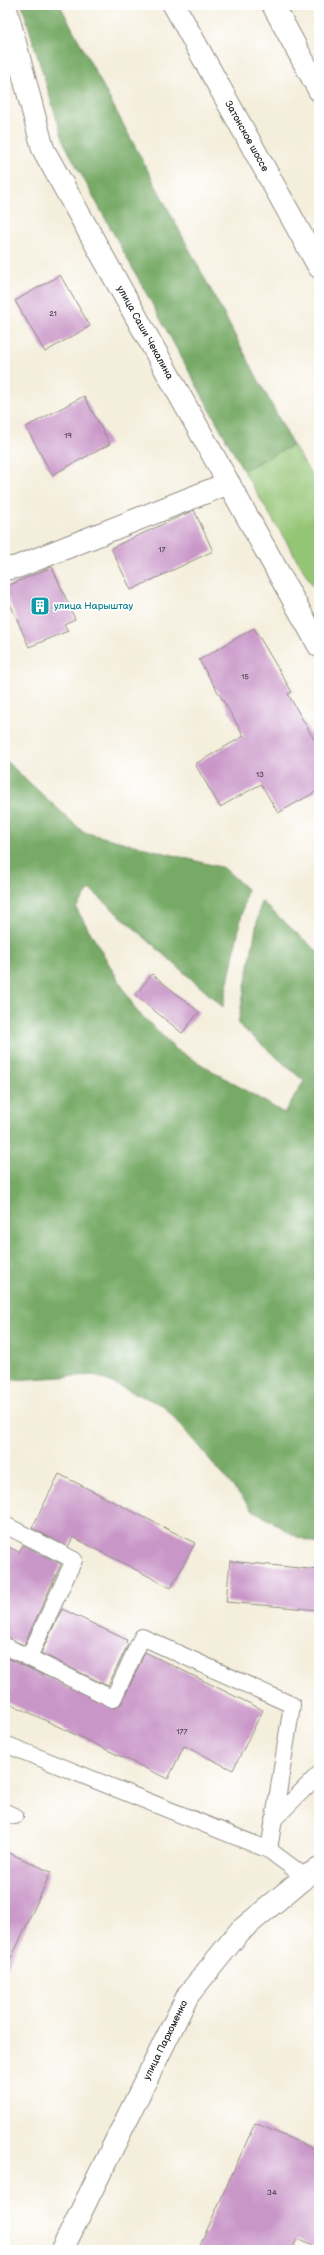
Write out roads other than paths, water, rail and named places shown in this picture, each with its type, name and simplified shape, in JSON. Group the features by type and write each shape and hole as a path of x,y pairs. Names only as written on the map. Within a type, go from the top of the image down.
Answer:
{"street":[{"name":"улица Саши Чекалина","path":"5,5 43,149 319,646"},
{"name":"Затонское шоссе","path":"174,5 319,267"},
{"path":"273,5 319,90"},
{"path":"5,569 17,567 229,483"},
{"name":"улица Пархоменко","path":"62,2250 188,1995 240,1931 312,1873"}],"lane":[{"path":"5,1525 74,1560 29,1657"},
{"path":"5,1646 114,1699 142,1637 292,1705 269,1850"},
{"path":"5,1744 269,1850 312,1873"},
{"path":"273,1820 319,1774"}],"place":[{"name":"улица Нарыштау","path":"40,606"}]}
